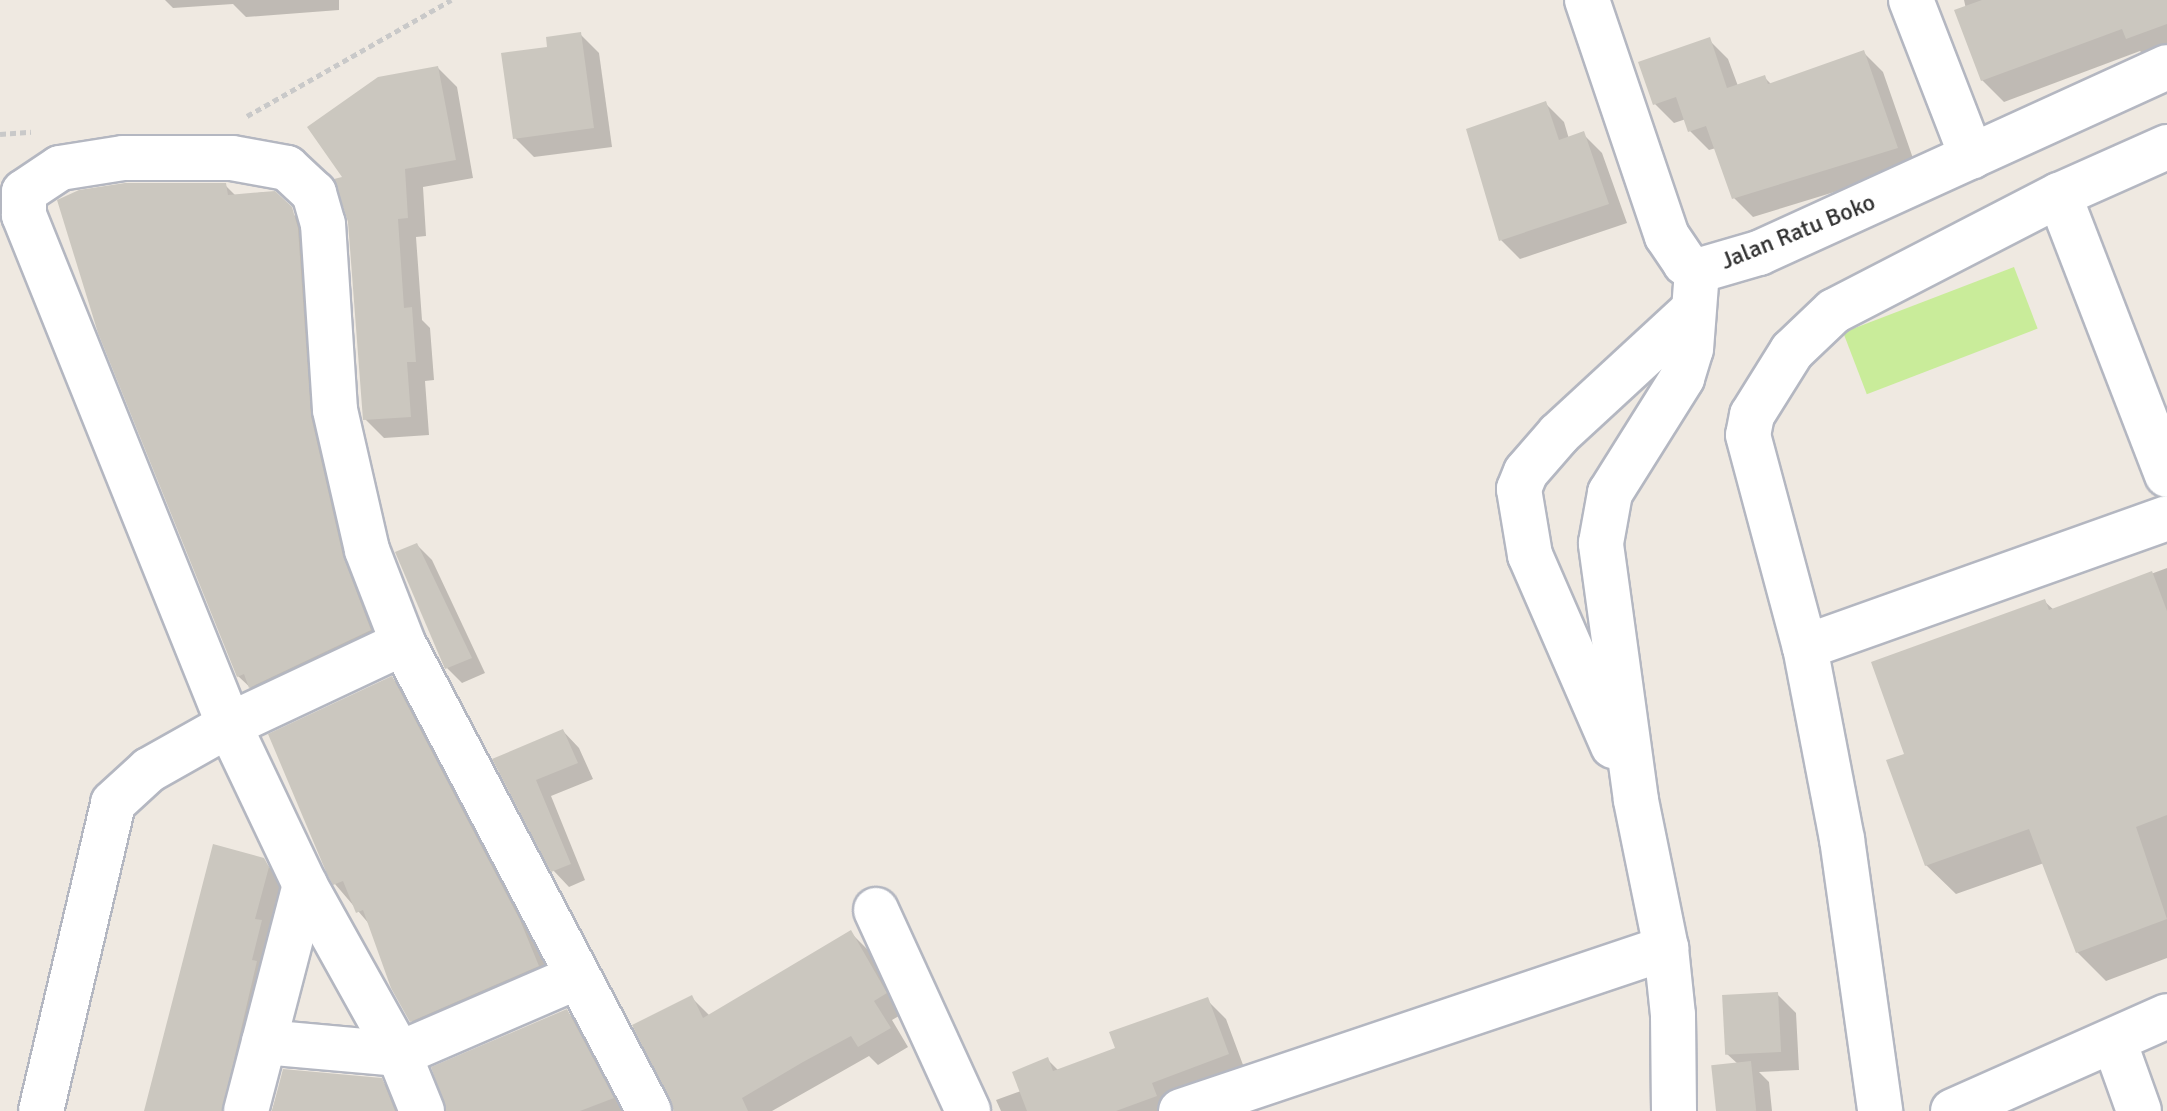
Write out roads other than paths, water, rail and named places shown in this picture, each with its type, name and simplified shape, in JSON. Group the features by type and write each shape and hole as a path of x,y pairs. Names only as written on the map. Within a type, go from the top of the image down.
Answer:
{"street":[{"name":"Jalan Ratu Boko","path":"1587,0 1667,236 1685,263 1694,291 1759,253 1972,157 2163,84"},
{"path":"1911,0 1972,157"},
{"path":"1880,1111 1842,839 1805,647 1748,435 1752,415 1792,351 1834,311 2059,195 2167,147"},
{"path":"422,1111 399,1054 305,885 229,725 24,215 24,192 60,168 123,158 232,158 287,168 308,184 323,224 335,410 346,469 367,550 403,643 649,1111"},
{"path":"2059,195 2167,475"},
{"path":"1636,800 1530,555 1519,489 1526,472 1559,434 1694,291"},
{"path":"1674,1111 1673,1015 1666,948 1636,800 1606,600 1602,520 1626,462 1682,378 1691,349 1694,291"},
{"path":"1805,647 2167,518"},
{"path":"41,1111 113,803 149,770 229,725 403,643"},
{"path":"246,1111 305,885"},
{"path":"876,910 968,1111"},
{"path":"1181,1111 1666,948"},
{"path":"264,1042 399,1054 577,977"},
{"path":"1953,1111 2167,1016"},
{"path":"2114,1041 2139,1111"}]}
